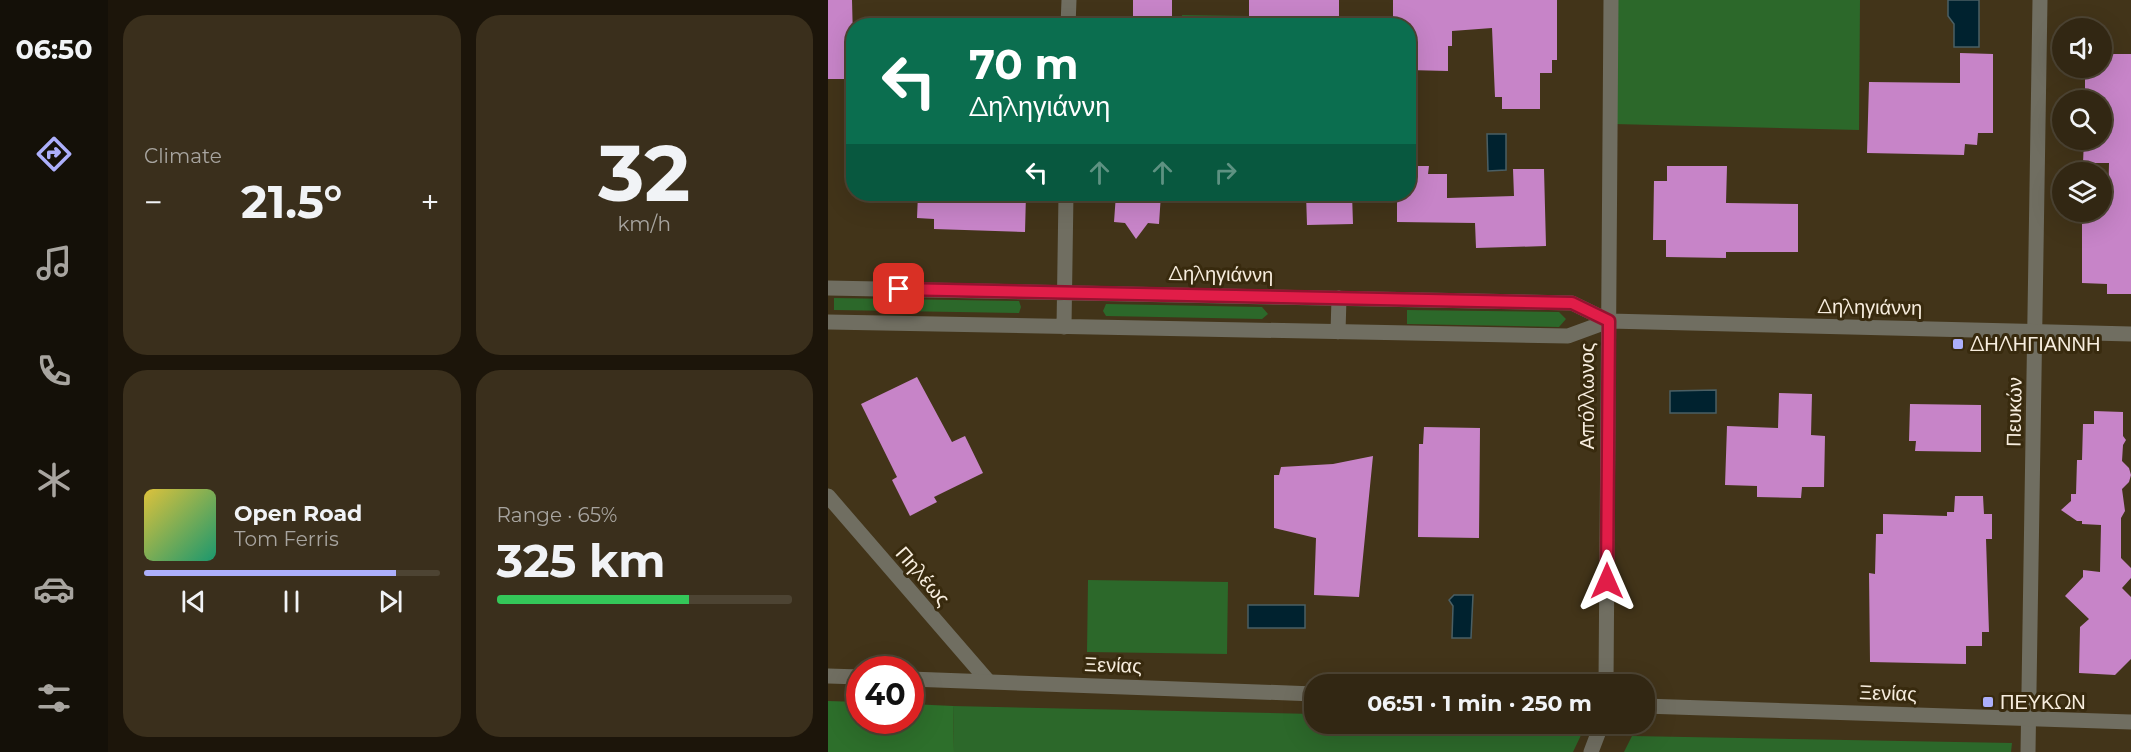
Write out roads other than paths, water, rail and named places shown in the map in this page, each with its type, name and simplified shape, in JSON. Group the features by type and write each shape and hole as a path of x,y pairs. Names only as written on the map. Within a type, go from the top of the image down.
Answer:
{"street":[{"path":"1068,18 1069,0"},
{"name":"Απόλλωνος","path":"1606,674 1611,0"},
{"name":"Πευκών","path":"2028,752 2040,0"},
{"path":"1064,327 1066,201"},
{"name":"Δηληγιάννη","path":"828,288 1572,303 1609,321"},
{"path":"1338,332 1339,298"},
{"name":"Δηληγιάννη","path":"828,322 1568,336 1609,321 2131,334"},
{"name":"Πηλέως","path":"828,496 988,681"},
{"path":"828,676 846,677"},
{"name":"Ξενίας","path":"924,679 1304,694"},
{"name":"Ξενίας","path":"1655,706 2131,722"},
{"path":"1591,752 1598,734"}],"water":[{"path":"1948,0 1979,0 1979,47 1954,47 1954,24 1948,16"},
{"path":"1487,134 1506,134 1506,170 1488,171"},
{"path":"1716,390 1716,413 1670,413 1670,391"},
{"path":"1454,595 1473,595 1471,638 1452,638 1453,606 1449,600"},
{"path":"1248,605 1305,605 1305,628 1248,628"}],"place":[{"name":"ΔΗΛΗΓΙΑΝΝΗ","path":"1958,344"},
{"name":"ΠΕΥΚΩΝ","path":"1988,702"}]}
